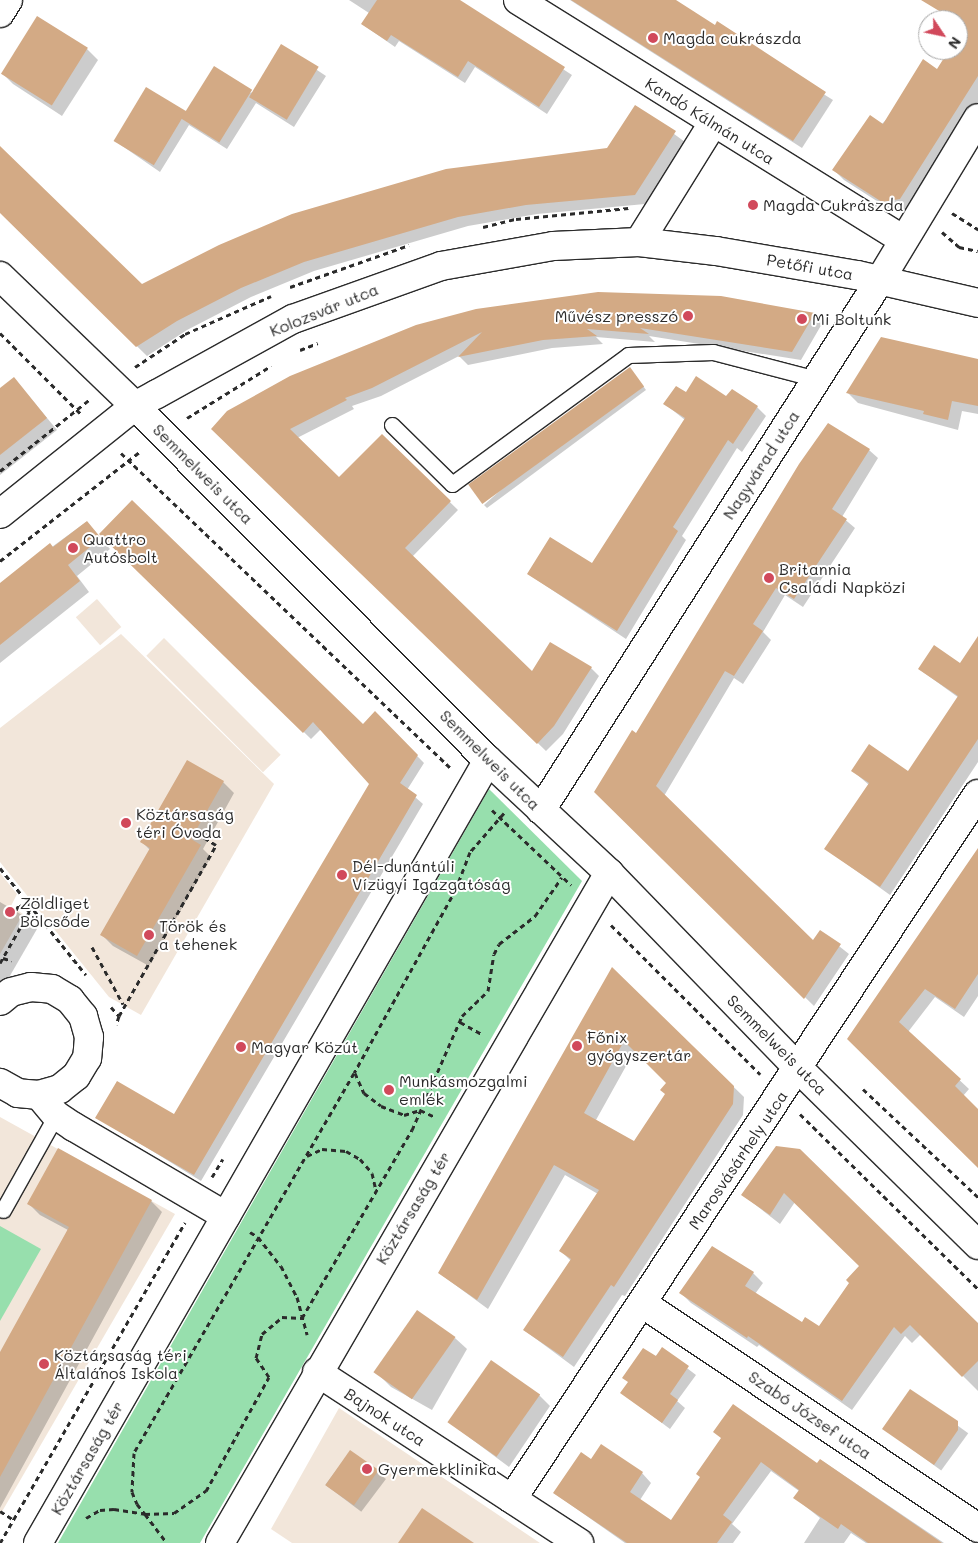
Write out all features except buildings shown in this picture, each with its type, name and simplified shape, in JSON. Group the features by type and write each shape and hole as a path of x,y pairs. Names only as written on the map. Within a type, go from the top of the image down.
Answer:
{"street":[{"path":"0,13 8,0"},
{"name":"Kandó Kálmán utca","path":"518,0 903,240"},
{"name":"Nagyvárad utca","path":"541,810 880,280 978,118"},
{"path":"639,242 713,123"},
{"name":"Petőfi utca","path":"639,242 716,251 880,280 978,303"},
{"name":"Kolozsvár utca","path":"0,514 135,406 293,319 442,266 528,249 639,242"},
{"name":"Semmelweis utca","path":"0,276 164,434 488,760 609,873 799,1069 978,1245"},
{"name":"Köztársaság tér","path":"38,1543 488,760"},
{"name":"Marosvásárhely utca","path":"512,1499 799,1069 978,794"},
{"name":"Köztársaság tér","path":"220,1543 316,1372 609,873"},
{"path":"0,1000 10,992 31,987 52,989 70,1000 83,1016 89,1037 87,1058 76,1076 60,1089 48,1105"},
{"path":"0,1082 18,1093 48,1105 226,1216"},
{"name":"Szabó József utca","path":"642,1303 978,1528"},
{"name":"Bajnok utca","path":"316,1372 579,1543"}],"lane":[{"path":"392,425 452,484 628,355 713,352 817,378"},
{"path":"3,1210 48,1105"}],"path":[{"path":"950,212 978,229"},
{"path":"0,333 129,460 472,788 500,819 591,904"},
{"path":"292,354 327,339"},
{"path":"0,561 164,434 276,364"},
{"path":"167,1543 136,1504 132,1492 134,1453 354,1073 452,897 470,852 500,819 520,790"},
{"path":"119,1016 123,1005 216,846 195,832"},
{"path":"302,1318 376,1191 420,1110 462,1016 488,991 494,954 499,944 535,916 562,877"},
{"path":"0,964 31,909 19,905 16,910"},
{"path":"92,947 123,1005"},
{"path":"354,1073 364,1093 381,1106 404,1115 420,1110 460,1128"},
{"path":"306,1156 322,1149 346,1151 360,1159 372,1174 376,1191"},
{"path":"226,1216 258,1237 280,1266 297,1297 316,1372"},
{"path":"83,1520 100,1510 129,1510 145,1514 174,1513 206,1491 269,1377 256,1358 262,1334 282,1317 302,1318"},
{"path":"0,1511 14,1520"}],"shaded area":[{"path":"97,599 121,627 100,645 76,617"},
{"name":"Köztársaság téri Óvoda","path":"121,634 274,784 141,1015 109,997 0,862 0,728"},
{"path":"164,638 281,755 263,772 146,656"},
{"name":"Zöldliget Bölcsőde","path":"0,873 17,894 11,906 23,914 0,954"},
{"name":"Köztársaság téri Általános Iskola","path":"0,1117 175,1214 0,1515"},
{"name":"Gyermekklinika","path":"339,1408 540,1543 292,1543 271,1529"}],"green space":[{"path":"489,789 582,881 200,1543 58,1543"},
{"path":"0,1226 41,1249 0,1321"}],"place":[{"name":"Magda cukrászda","path":"653,38"},
{"name":"Magda Cukrászda","path":"753,205"},
{"name":"Művész presszó","path":"688,316"},
{"name":"Mi Boltunk","path":"802,319"},
{"name":"Quattro Autósbolt","path":"73,548"},
{"name":"Britannia Családi Napközi","path":"769,578"},
{"name":"Köztársaság téri Óvoda","path":"126,823"},
{"name":"Dél-dunántúli Vízügyi Igazgatóság","path":"342,875"},
{"name":"Zöldliget Bölcsőde","path":"10,912"},
{"name":"Török és a tehenek","path":"149,935"},
{"name":"Főnix gyógyszertár","path":"577,1046"},
{"name":"Magyar Közút","path":"241,1047"},
{"name":"Munkásmozgalmi emlék","path":"389,1090"},
{"name":"Köztársaság téri Általános Iskola","path":"44,1364"},
{"name":"Gyermekklinika","path":"367,1469"}]}
